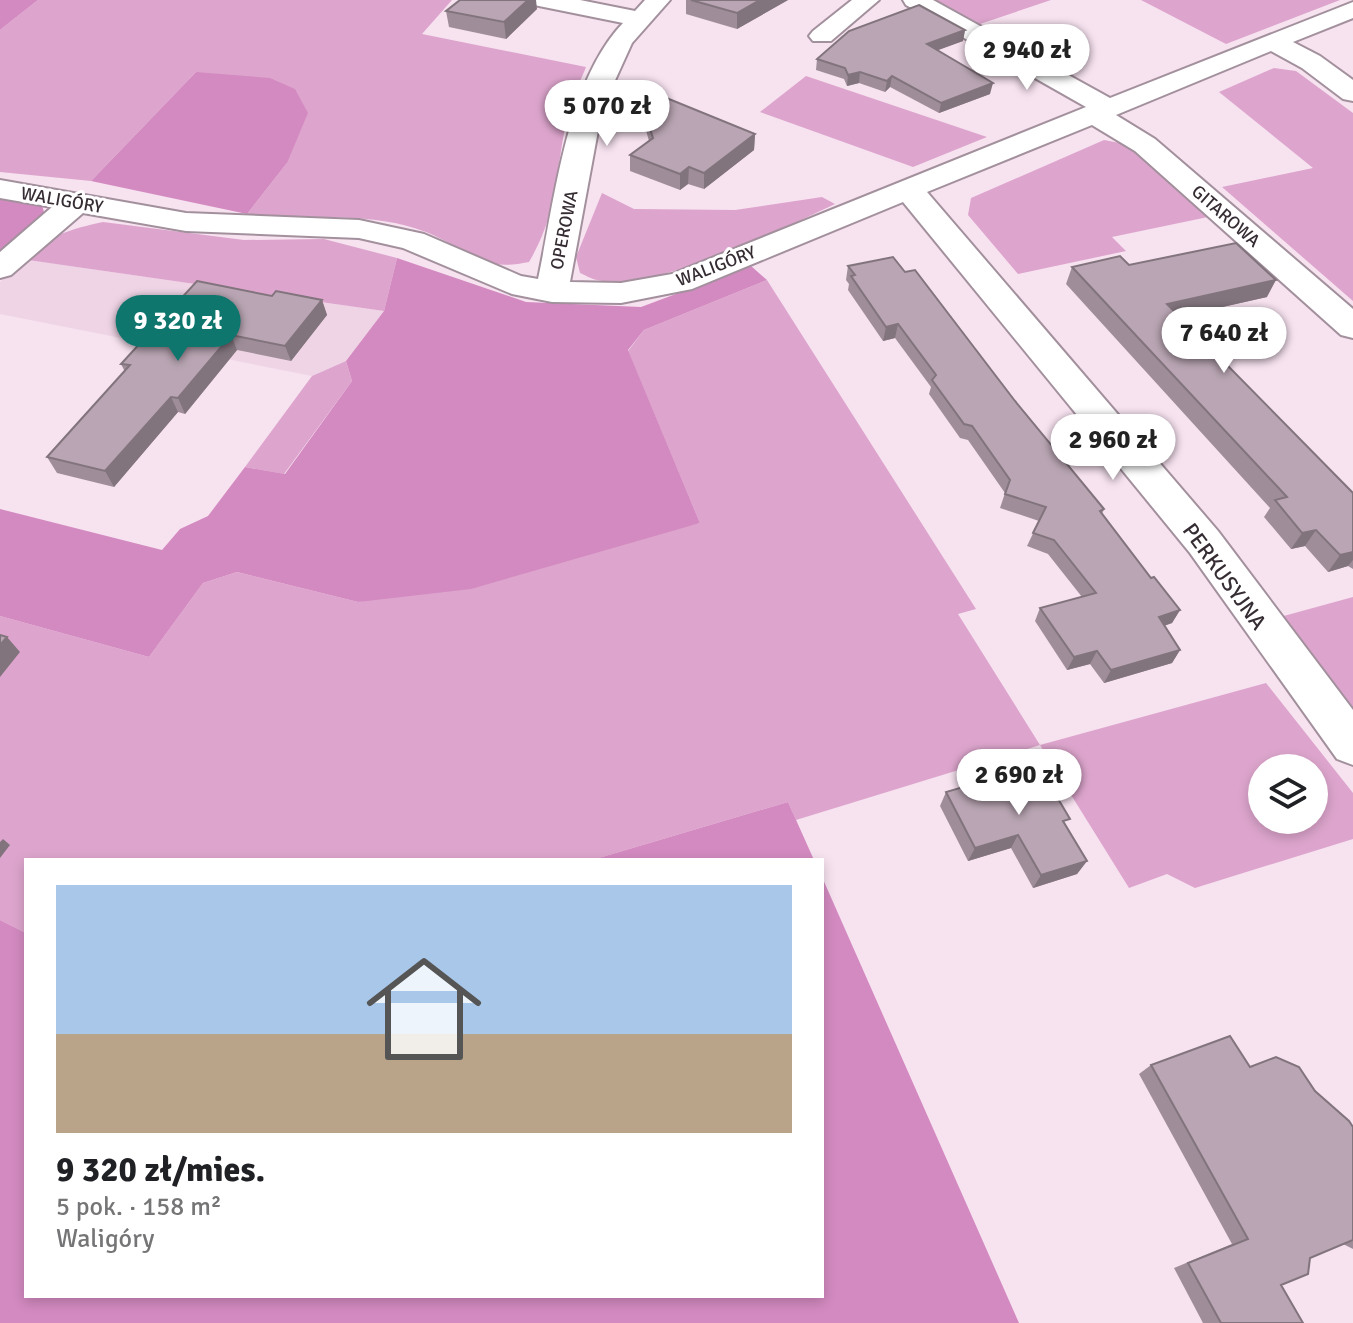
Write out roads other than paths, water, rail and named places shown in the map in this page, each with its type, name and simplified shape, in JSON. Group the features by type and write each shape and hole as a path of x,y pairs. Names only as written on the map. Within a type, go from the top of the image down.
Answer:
{"street":[{"path":"543,0 649,10"},
{"path":"822,36 867,0"},
{"name":"GITAROWA","path":"915,0 1100,111 1145,145 1353,327"},
{"name":"WALIGÓRY","path":"0,189 186,222 359,229 413,241 512,284 552,292 621,293 680,282 1353,9"},
{"name":"OPEROWA","path":"552,292 588,109 621,40 649,10"},
{"path":"1272,42 1311,62 1353,93"},
{"name":"PERKUSYJNA","path":"908,189 1204,542 1353,745"},
{"path":"0,268 76,203"}]}
